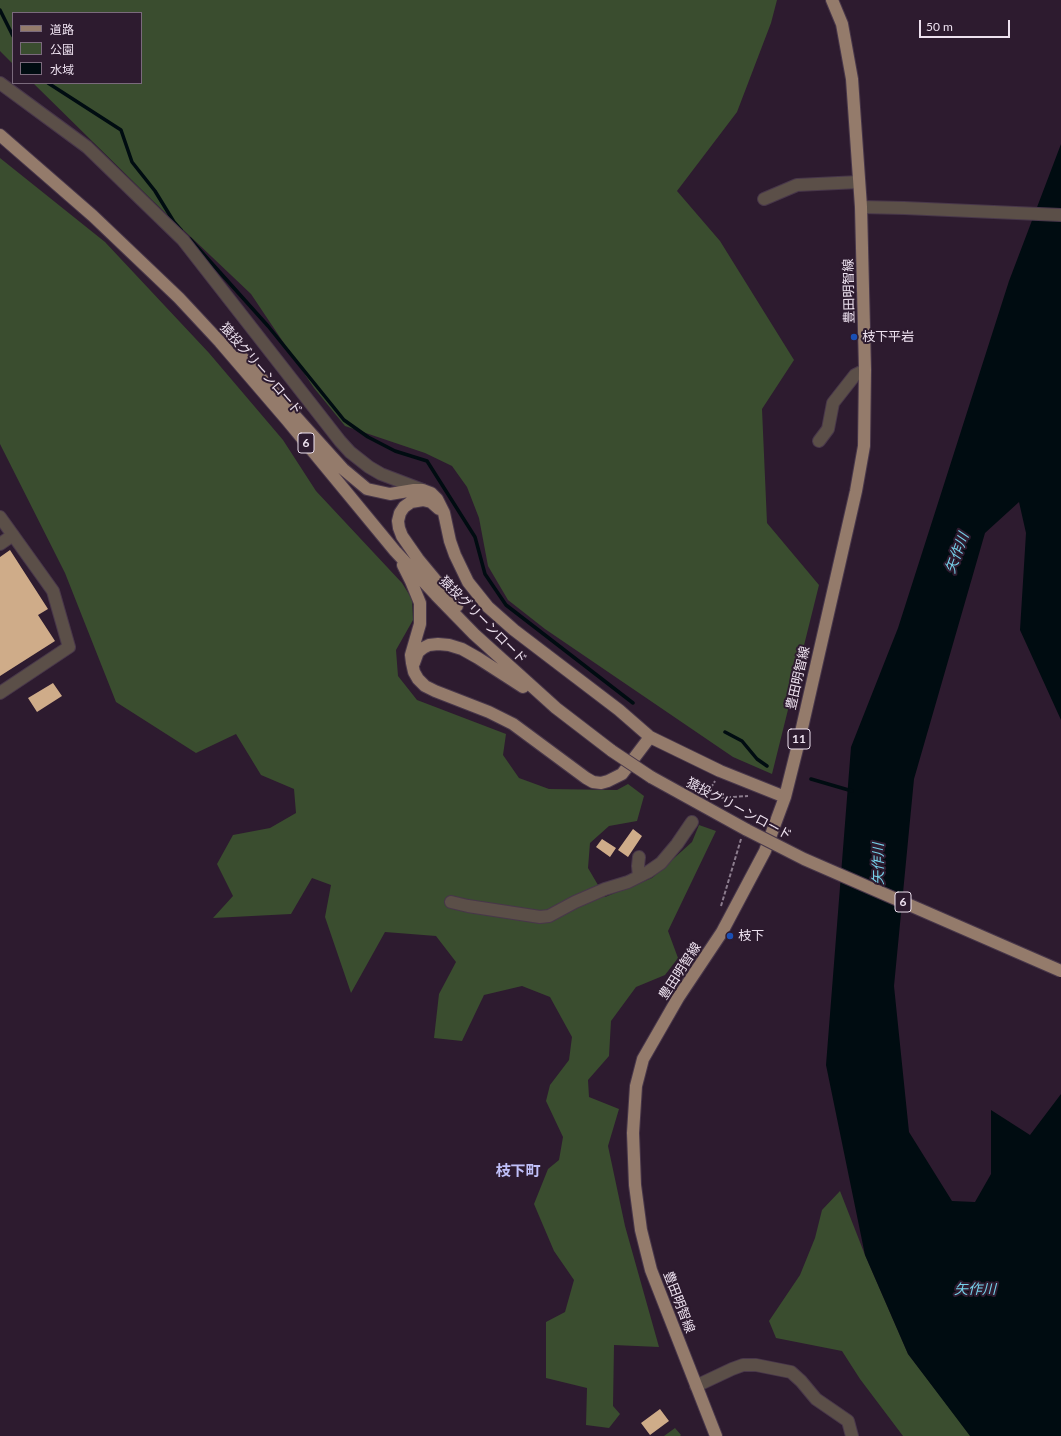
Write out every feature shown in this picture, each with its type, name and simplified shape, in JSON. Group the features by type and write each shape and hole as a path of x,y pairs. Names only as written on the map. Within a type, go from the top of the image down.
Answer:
{"main road":[{"name":"豊田明智線","path":"716,1436 651,1270 641,1230 635,1185 633,1133 636,1086 643,1059 655,1037 722,932 765,851 785,797 856,490 864,446 865,370 861,207 852,79 842,24 832,0"},
{"name":"猿投グリーンロード","path":"0,135 98,221 179,298 220,342 287,420 395,551 436,595 516,673 556,708 612,751 744,833 1061,971"},
{"path":"179,298 244,358 343,469 367,489 390,494 414,490 424,490 431,493 437,499 444,513 450,541 461,569 473,589 488,607 514,630 618,710 650,737 720,771 785,797"},
{"path":"446,523 442,513 436,506 431,502 423,500 416,500 407,505 400,513 398,521 402,536 418,559 516,673"},
{"path":"395,551 412,581 420,603 420,624 411,655 414,672 425,686 489,712 513,724 593,782 601,783 622,774 650,737"},
{"path":"414,672 415,658 418,652 423,648 438,644 450,645 462,649 478,658 556,708"}],"street":[{"path":"0,83 87,147 183,240 350,452 369,467 381,474 424,490"},
{"path":"764,199 797,185 859,182"},
{"path":"861,207 1061,215"},
{"path":"819,440 828,429 833,403 855,375 865,370"},
{"path":"0,517 53,591 69,647 0,694"},
{"path":"0,544 13,535"},
{"path":"451,902 540,917 549,916 581,899 605,889 628,882 648,872 661,862 677,844 692,822"},
{"path":"639,856 639,876"},
{"path":"696,1386 732,1368 743,1365 756,1365 791,1372 816,1399 848,1421 852,1436"}],"path":[{"path":"708,798 754,795"},
{"path":"725,910 721,908 744,833"}],"green space":[{"path":"0,0 777,0 771,23 737,112 677,191 720,241 794,360 762,409 767,523 819,585 772,774 733,757 545,629 508,600 488,566 479,518 467,487 452,466 425,453 345,426 314,388 251,294 153,201 34,84 142,84 142,12 12,12 12,63 0,51"},
{"path":"0,158 105,242 209,353 283,440 316,491 402,583 412,599 413,620 396,650 398,676 417,700 506,734 503,755 519,778 549,789 617,790 628,784 644,796 637,821 609,826 590,843 588,868 605,897 652,878 692,842 699,825 716,831 668,931 678,958 665,975 636,987 611,1021 609,1056 588,1080 589,1097 619,1109 608,1146 625,1226 659,1347 614,1345 613,1406 620,1414 609,1428 586,1425 587,1388 546,1378 546,1322 565,1312 574,1280 554,1251 534,1204 548,1169 559,1160 563,1137 546,1101 550,1085 569,1060 572,1037 550,997 522,986 484,995 462,1041 434,1038 439,994 456,962 436,936 385,932 351,993 325,917 331,885 312,878 291,914 213,918 233,896 217,864 233,835 270,828 296,813 294,789 261,775 236,734 196,753 116,702 65,573 0,444"},
{"path":"840,1191 865,1255 908,1354 971,1436 903,1436 860,1379 842,1351 776,1338 769,1321 800,1275 815,1238 822,1210"},
{"path":"675,1428 681,1435 680,1436 664,1436"}],"water":[{"name":"矢作川","path":"1061,144 1061,720 1020,630 1026,533 1019,502 985,533 914,779 894,986 909,1132 952,1201 975,1202 991,1174 991,1110 1030,1135 1061,1094 1061,1436 970,1436 908,1354 865,1255 826,1065 851,747 898,628 1009,281"}],"building":[{"path":"10,550 48,609 38,615 55,641 0,676 0,557"},
{"path":"53,683 62,696 37,712 28,698"},
{"path":"633,829 642,836 628,857 618,850"},
{"path":"602,839 616,848 610,857 596,847"},
{"path":"660,1409 669,1421 650,1435 641,1423"}],"waterway":[{"path":"0,10 12,34"},
{"path":"50,84 121,130 132,162 155,191 174,222 181,230"},
{"path":"190,239 268,326 344,420 368,437 395,451 427,461 475,537 485,574 506,605 633,703"},
{"path":"725,732 742,741 757,759 767,766"},
{"path":"811,779 852,791"}],"place":[{"name":"枝下平岩","path":"854,337"},
{"name":"枝下","path":"730,936"}],"district":[{"name":"枝下町","path":"518,1171"}]}
